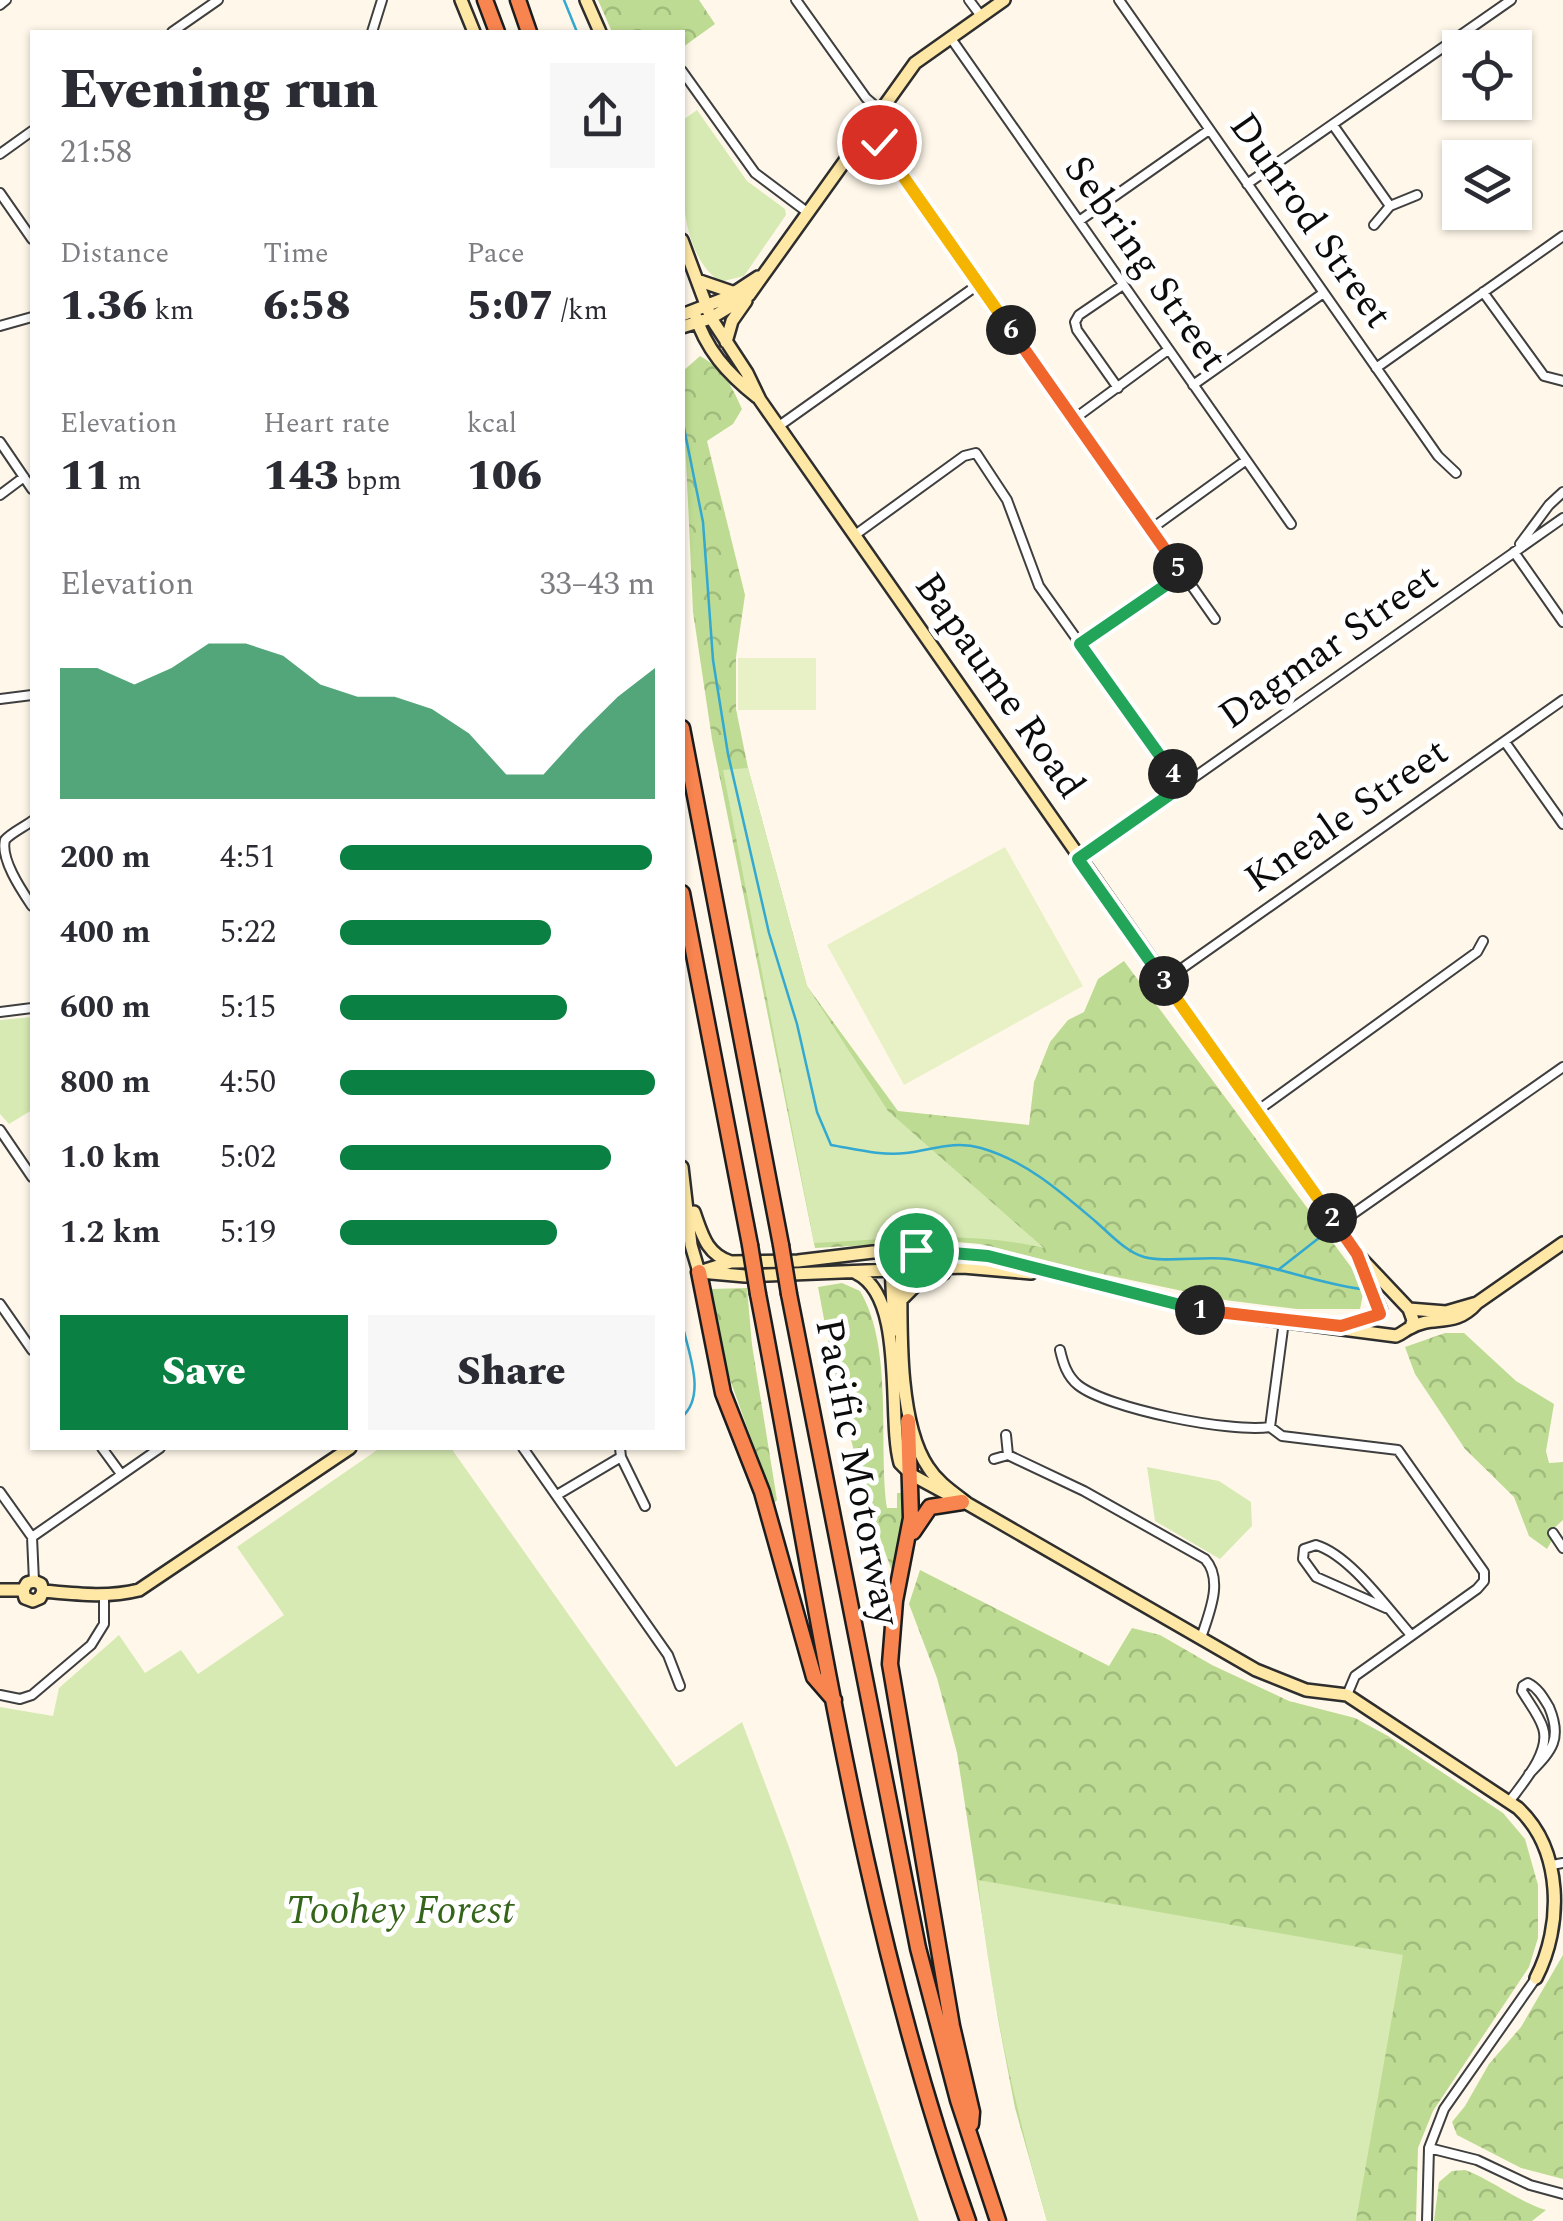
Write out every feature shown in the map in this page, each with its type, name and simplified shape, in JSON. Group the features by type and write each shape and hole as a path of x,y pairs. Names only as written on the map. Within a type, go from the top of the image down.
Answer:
{"highway":[{"path":"486,0 495,30"},
{"path":"518,0 528,30"},
{"name":"Pacific Motorway","path":"685,744 903,1878 935,2014 998,2221"},
{"name":"Pacific Motorway","path":"685,909 863,1841 898,1990 968,2221"},
{"path":"699,1272 724,1393 762,1492 814,1678 835,1701"},
{"path":"908,1421 912,1476 908,1542 890,1645 892,1681 952,2026 972,2112 970,2134"},
{"path":"908,1542 926,1509 937,1504 965,1503"}],"street":[{"path":"0,5 6,0"},
{"path":"175,30 218,0"},
{"path":"373,30 384,0"},
{"path":"461,0 473,30"},
{"path":"586,0 599,30"},
{"path":"796,0 866,98 881,110"},
{"path":"969,0 981,16"},
{"path":"726,342 732,321 751,293 916,63 1004,0"},
{"path":"1122,4 1136,0"},
{"path":"1247,184 1510,0"},
{"name":"Dunrod Street","path":"1122,4 1322,294 1438,456 1456,474"},
{"name":"Sebring Street","path":"950,37 1291,524"},
{"path":"685,75 755,173 807,212"},
{"path":"1333,125 1390,206"},
{"path":"1079,222 1209,130"},
{"path":"0,154 30,132"},
{"path":"864,134 881,144 1215,619"},
{"path":"0,193 30,235"},
{"path":"1374,226 1390,206 1418,195"},
{"path":"1376,368 1563,236"},
{"path":"685,248 697,280 699,315"},
{"path":"699,315 766,272"},
{"path":"697,280 736,293"},
{"path":"778,426 979,284"},
{"path":"1118,388 1075,322 1080,314 1123,285"},
{"path":"1483,292 1541,374 1553,381 1563,381"},
{"path":"699,315 751,293"},
{"path":"1193,385 1322,294"},
{"name":"Bapaume Road","path":"699,315 726,342 760,400 1357,1254 1406,1306"},
{"name":"Bapaume Road","path":"699,315 722,366 760,400"},
{"path":"0,326 30,317"},
{"path":"1074,420 1168,350"},
{"path":"0,442 30,486"},
{"path":"855,535 964,456 976,454 1006,500 1039,586 1182,786"},
{"path":"1151,530 1245,461"},
{"path":"0,495 24,477"},
{"name":"Dagmar Street","path":"1514,552 1563,492"},
{"name":"Dagmar Street","path":"1078,859 1563,518"},
{"path":"1514,552 1563,622"},
{"path":"1080,644 1182,574"},
{"path":"0,699 30,695"},
{"name":"Kneale Street","path":"1164,981 1563,700"},
{"path":"1505,742 1563,824"},
{"path":"30,822 5,840 0,852 30,903"},
{"path":"1257,1112 1476,952 1484,941"},
{"path":"0,1012 30,1008"},
{"path":"1337,1225 1563,1066"},
{"path":"0,1130 30,1173"},
{"path":"685,1182 699,1272"},
{"path":"688,1196 708,1246 718,1257 730,1262"},
{"path":"1410,1327 1460,1318 1563,1243"},
{"path":"699,1272 730,1262 798,1261 896,1251 976,1254 1196,1310 1402,1335 1410,1327 1412,1316 1406,1306"},
{"path":"896,1251 893,1359 898,1456 912,1476 1281,1682 1320,1694 1346,1695 1509,1802 1533,1824 1557,1864 1552,1946 1536,1978 1444,2109 1429,2148 1427,2221"},
{"name":"Bapaume Road","path":"1357,1254 1380,1313"},
{"path":"699,1272 744,1276 963,1267 1074,1279"},
{"path":"901,1301 923,1280 963,1267"},
{"path":"896,1269 908,1421 928,1467 965,1503"},
{"path":"847,1272 863,1276 872,1286 888,1327 893,1359"},
{"path":"1341,1326 1380,1313 1392,1302 1446,1312 1477,1303"},
{"path":"0,1304 30,1347"},
{"path":"1380,1313 1380,1324 1386,1332"},
{"path":"1270,1427 1284,1320"},
{"path":"1060,1350 1064,1367 1082,1388 1150,1413 1249,1430 1270,1427 1282,1436 1398,1450 1480,1564 1482,1584 1356,1676 1346,1695"},
{"path":"1006,1435 1008,1455"},
{"path":"103,1450 121,1474"},
{"path":"32,1537 157,1450"},
{"path":"0,1492 32,1537 39,1586 40,1598 25,1598 26,1583 39,1586 104,1595 139,1590 347,1450"},
{"path":"524,1450 668,1655 680,1686"},
{"path":"557,1495 620,1452 644,1506"},
{"path":"994,1459 1008,1455 1084,1491 1205,1559 1213,1567 1215,1580 1201,1638"},
{"path":"1552,1533 1563,1548"},
{"path":"1386,1608 1314,1576 1303,1559 1304,1550 1314,1544 1332,1552 1368,1586 1411,1635"},
{"path":"0,1590 23,1590"},
{"path":"0,1695 20,1699 32,1695 91,1645 104,1624 104,1595"},
{"path":"1509,1802 1529,1774 1552,1754 1560,1728 1536,1687 1528,1682 1522,1692 1544,1733 1529,1774"},
{"path":"1429,2148 1477,2160 1530,2185 1563,2194"}],"green space":[{"path":"598,0 699,0 715,24 685,46 685,30 611,30"},
{"path":"697,110 747,181 785,209 786,215 744,276 720,282 705,268 695,250 685,212 685,119"},
{"path":"700,356 726,379 742,409 733,424 707,441 745,595 736,657 736,709 748,768 807,986 898,1111 1029,1125 1034,1082 1050,1042 1068,1020 1084,1012 1098,979 1124,961 1354,1271 1363,1294 1360,1309 1297,1309 1225,1300 980,1244 946,1241 815,1248 712,739 693,612 685,369"},
{"path":"738,658 816,658 816,710 738,710"},
{"path":"748,768 807,986 888,1111 1044,1248 958,1237 814,1243 723,770"},
{"path":"1005,847 1083,986 904,1085 827,945"},
{"path":"30,1017 30,1111 9,1124 0,1114 0,1020"},
{"path":"842,1283 860,1291 877,1340 887,1508 897,1508 897,1493 902,1493 904,1503 893,1574 849,1432 818,1287"},
{"path":"747,1288 752,1345 777,1500 774,1503 727,1371 711,1289"},
{"path":"1445,1333 1464,1333 1516,1381 1554,1404 1546,1451 1549,1463 1563,1462 1563,1520 1552,1530 1547,1549 1529,1536 1514,1497 1465,1449 1415,1374 1405,1347"},
{"name":"Toohey Forest","path":"377,1450 452,1450 676,1767 742,1722 919,2221 0,2221 0,1707 53,1716 59,1688 119,1635 145,1673 181,1650 198,1674 284,1615 237,1547"},
{"path":"1147,1467 1219,1481 1251,1502 1252,1526 1220,1559 1155,1521"},
{"path":"920,1570 1109,1666 1132,1628 1160,1635 1212,1665 1289,1701 1355,1718 1503,1813 1525,1839 1538,1885 1538,1938 1529,1967 1433,2111 1418,2148 1416,2221 1047,2221 1015,2108 957,1753 937,1678 909,1604"},
{"path":"978,1880 1403,1955 1356,2221 1047,2221 1005,2052"},
{"path":"1563,1955 1563,2179 1521,2168 1457,2135 1452,2122 1489,2064 1521,2027"},
{"path":"1465,2170 1546,2210 1532,2221 1434,2221 1439,2182 1452,2171"}],"waterway":[{"path":"564,0 576,30"},
{"path":"685,433 703,522 713,660 728,754 769,933 797,1024 817,1112 831,1145 887,1154 952,1145 981,1148 1042,1178 1137,1255 1228,1259 1361,1289"},
{"path":"1278,1270 1324,1234"},
{"path":"685,1335 695,1385 685,1413"}],"route":[{"path":"879,142 1182,574 1080,644 1182,786 1078,859 1357,1254 1380,1314 1341,1326 1213,1313 1008,1260 916,1250"}]}
